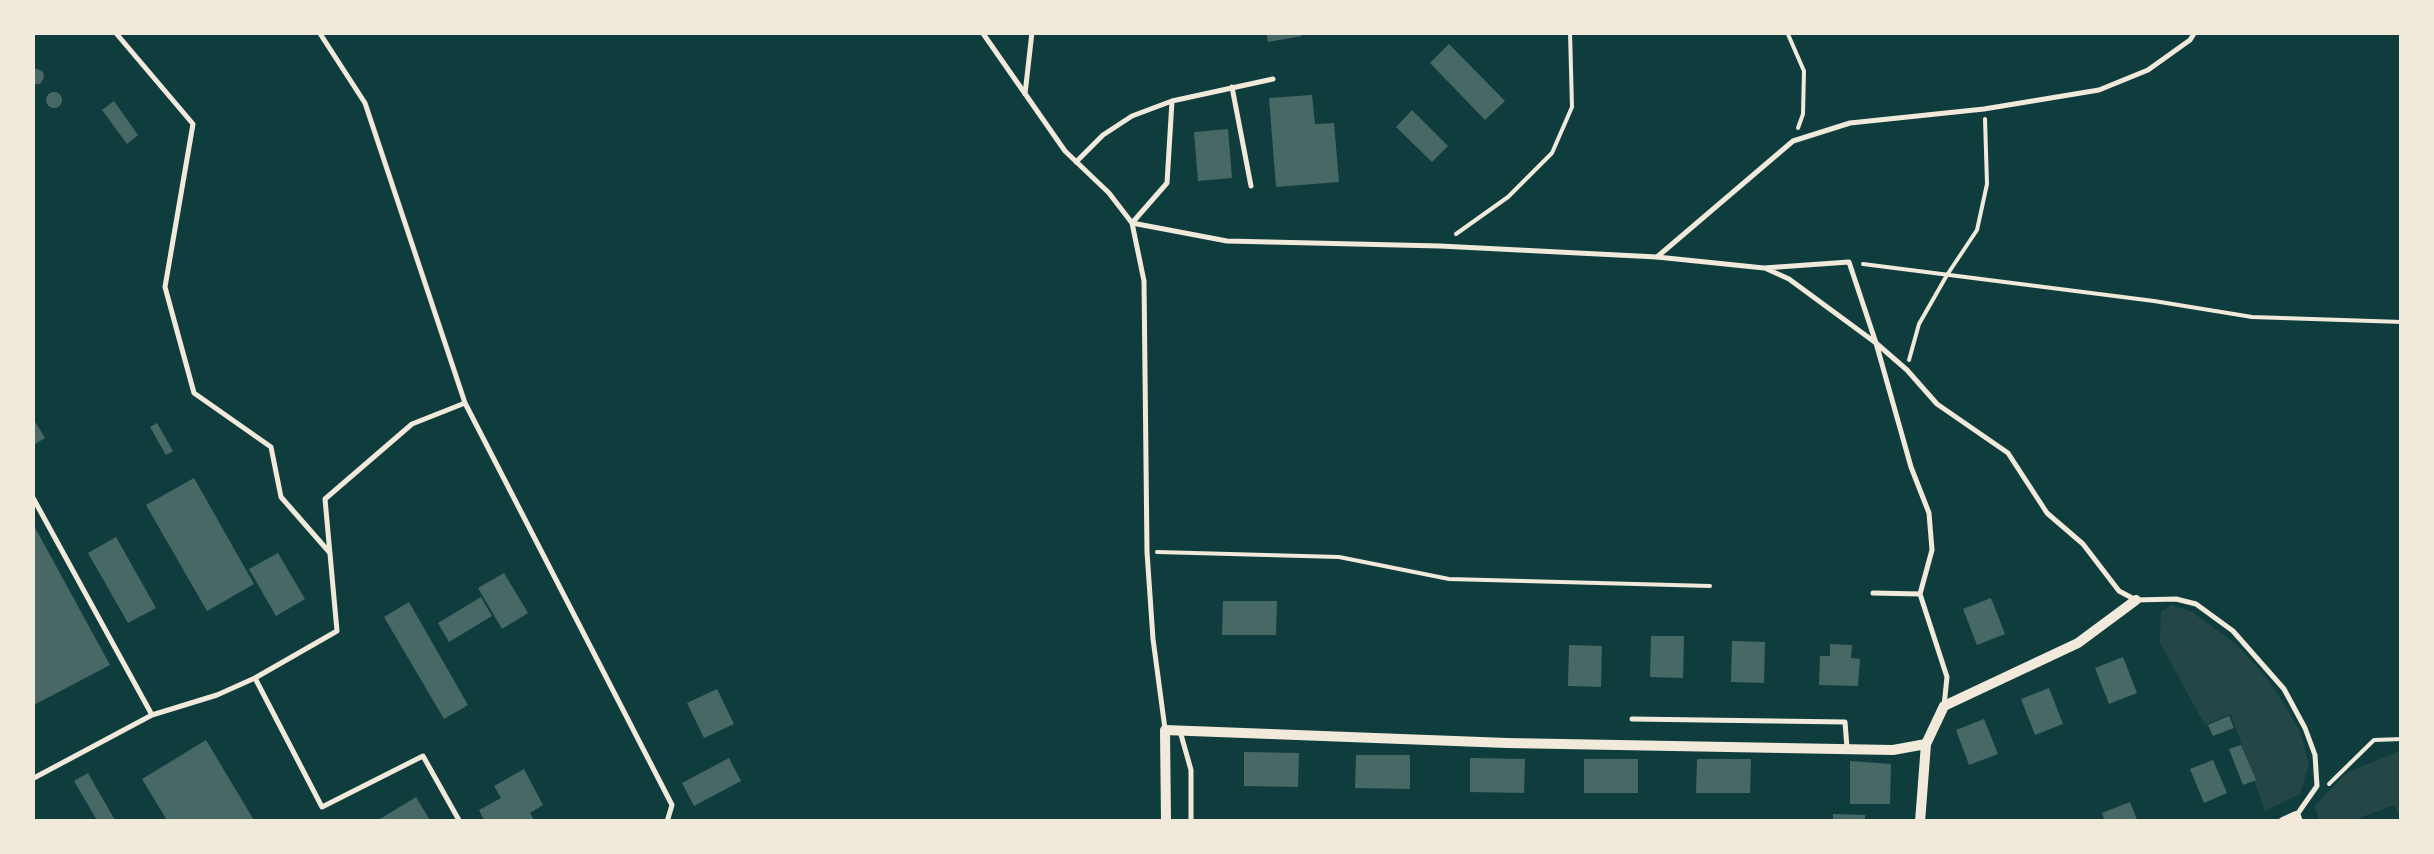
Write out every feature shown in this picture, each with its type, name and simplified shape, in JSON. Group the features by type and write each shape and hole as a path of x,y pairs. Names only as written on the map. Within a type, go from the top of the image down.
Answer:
{"street":[{"path":"1920,822 1926,744 1944,706 2078,643 2136,600"},
{"path":"1166,822 1165,730 1507,743 1893,750 1926,744"},
{"path":"2283,822 2297,819"}],"lane":[{"path":"115,32 193,124 164,286 194,393 272,447 280,497 330,553"},
{"path":"319,32 365,102 465,402 672,806 667,822"},
{"path":"982,32 1044,123 1076,162 1110,193 1132,223 1144,281 1147,552 1152,639 1165,730"},
{"path":"1025,94 1032,32"},
{"path":"1657,257 1793,141 1850,123 1984,110 2098,90 2148,70 2196,32"},
{"path":"1076,162 1103,135 1132,116 1172,101 1273,79"},
{"path":"1232,87 1251,186"},
{"path":"1132,223 1167,182 1172,101"},
{"path":"1132,223 1227,241 1440,246 1657,257 1764,268 1848,262 1876,342 1911,467 1929,513 1932,550 1920,594 1946,678 1944,706"},
{"path":"1764,268 1789,279 1876,342 1937,404 2008,453 2047,513 2083,544 2119,592 2136,600 2176,599 2196,604 2234,631 2284,689 2315,755 2317,786 2297,819"},
{"path":"32,779 152,714 216,695 254,678 337,631 325,499 412,424 465,402"},
{"path":"32,496 152,714"},
{"path":"1874,592 1920,594"},
{"path":"254,678 322,807 423,756 460,822"},
{"path":"1632,719 1845,722 1847,748"},
{"path":"1180,731 1191,770 1191,822"}],"path":[{"path":"1440,246 1508,197 1552,153 1572,107 1570,32"},
{"path":"1788,32 1804,70 1803,114 1793,141"},
{"path":"1907,370 1919,324 1977,230 1987,184 1984,110"},
{"path":"1848,262 2252,317 2402,322"},
{"path":"1147,552 1338,556 1449,579 1710,586"},
{"path":"2322,790 2374,740 2402,739"}],"shaded area":[{"path":"2172,605 2192,612 2236,644 2266,677 2300,732 2309,764 2300,794 2265,811 2231,714 2205,725 2160,643 2161,612"},
{"path":"2401,750 2401,818 2394,805 2351,821 2319,821 2315,806 2346,773"}],"building":[{"path":"1266,32 1301,32 1302,36 1268,42"},
{"path":"1449,44 1505,101 1485,120 1430,63"},
{"path":"32,69 43,72 40,84 32,84"},
{"path":"54,92 62,100 54,108 46,100"},
{"path":"1312,95 1315,124 1334,123 1339,182 1276,187 1269,98"},
{"path":"114,101 138,135 127,144 102,110"},
{"path":"1412,110 1448,146 1432,162 1396,127"},
{"path":"1228,129 1232,178 1198,181 1194,132"},
{"path":"32,417 45,438 32,446"},
{"path":"157,423 173,451 166,455 150,427"},
{"path":"194,478 254,584 207,611 146,505"},
{"path":"32,522 110,665 32,706"},
{"path":"116,537 156,608 128,623 88,553"},
{"path":"278,553 305,599 276,616 249,569"},
{"path":"504,573 528,613 502,629 478,588"},
{"path":"481,597 492,616 449,642 438,623"},
{"path":"1991,598 2005,634 1977,645 1963,609"},
{"path":"1223,601 1277,601 1276,635 1222,635"},
{"path":"409,602 468,705 444,719 384,617"},
{"path":"1651,636 1684,636 1683,678 1650,677"},
{"path":"1732,641 1765,642 1764,683 1731,682"},
{"path":"1830,644 1852,645 1851,658 1860,659 1858,686 1819,685 1820,656 1830,656"},
{"path":"1569,645 1602,646 1601,687 1568,686"},
{"path":"2123,657 2137,693 2109,704 2095,668"},
{"path":"2049,688 2063,724 2035,735 2021,699"},
{"path":"717,689 734,724 704,738 687,703"},
{"path":"2229,716 2234,728 2213,736 2208,725"},
{"path":"1984,719 1998,754 1969,765 1956,730"},
{"path":"206,740 255,822 168,822 142,779"},
{"path":"2241,745 2256,780 2243,785 2229,749"},
{"path":"1244,752 1299,753 1298,787 1244,786"},
{"path":"1356,755 1410,755 1410,789 1355,788"},
{"path":"729,758 741,781 694,806 682,783"},
{"path":"1470,758 1525,759 1524,793 1470,792"},
{"path":"1584,759 1638,759 1638,793 1584,793"},
{"path":"1697,759 1751,759 1750,793 1696,793"},
{"path":"2213,760 2227,793 2204,803 2190,769"},
{"path":"1850,761 1891,764 1890,804 1850,804"},
{"path":"524,769 543,805 530,813 535,822 485,822 479,810 501,798 494,786"},
{"path":"88,773 116,822 98,822 74,781"},
{"path":"416,797 431,822 375,822"},
{"path":"2130,802 2138,822 2105,822 2102,813"},
{"path":"1833,814 1865,815 1865,822 1833,822"}]}
